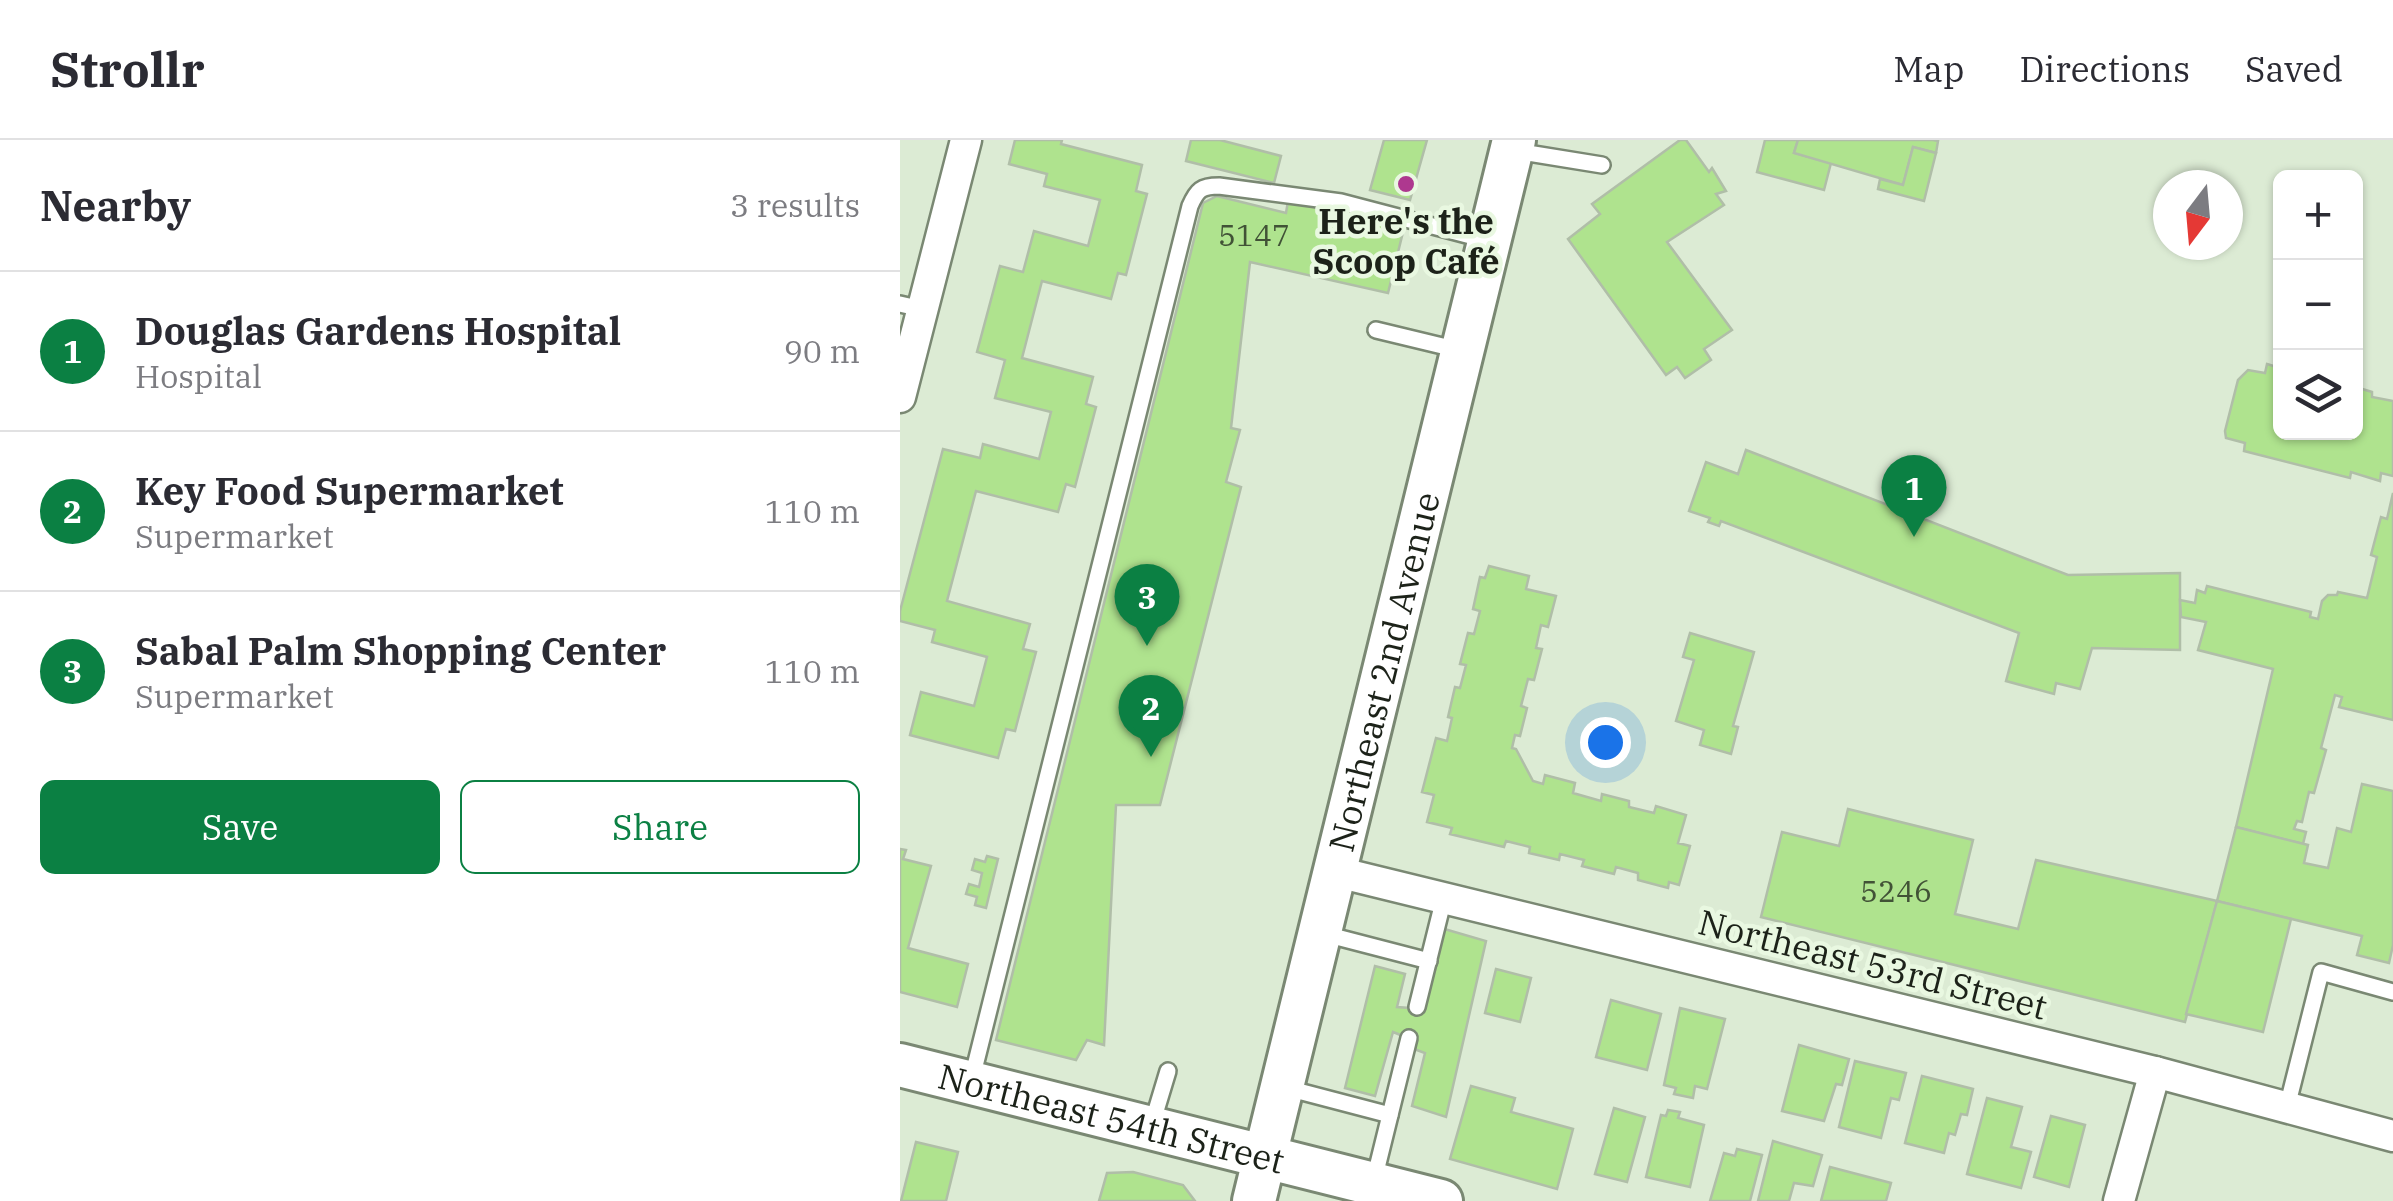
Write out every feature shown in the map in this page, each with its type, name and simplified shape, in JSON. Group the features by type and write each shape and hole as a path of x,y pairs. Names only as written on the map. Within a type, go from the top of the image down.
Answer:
{"main road":[{"name":"Northeast 2nd Avenue","path":"1254,1201 1512,145"},
{"name":"Northeast 54th Street","path":"900,1064 1440,1201"}],"street":[{"path":"900,397 911,306 966,140"},
{"name":"Northeast 53rd Street","path":"1333,870 2155,1072 2393,1136"},
{"path":"2119,1201 2155,1072"}],"lane":[{"path":"1512,145 1602,166"},
{"path":"971,1082 1190,206 1197,191 1205,186 1219,186 1341,202 1488,241"},
{"path":"1376,330 1461,351"},
{"path":"1417,1007 1444,898"},
{"path":"1319,932 1428,961"},
{"path":"2288,1107 2321,972 2393,992"},
{"path":"1373,1184 1410,1038"},
{"path":"1151,1128 1168,1071"},
{"path":"1280,1086 1390,1114"}],"building":[{"path":"1015,140 1062,140 1061,144 1142,165 1136,191 1147,194 1126,275 1118,273 1111,299 1042,281 1022,358 1093,377 1086,404 1096,407 1075,487 1066,484 1058,512 976,491 947,601 1030,624 1023,649 1036,652 1015,731 1006,729 998,758 910,735 921,692 974,706 987,657 932,642 935,630 900,621 900,611 943,449 980,458 983,444 1039,459 1051,412 995,398 1005,360 977,352 1000,266 1023,272 1034,231 1088,246 1100,200 1044,186 1047,174 1009,164"},
{"path":"1191,140 1220,140 1281,156 1274,183 1186,161"},
{"path":"1384,140 1427,140 1410,200 1370,190"},
{"path":"1680,140 1686,140 1709,172 1712,168 1726,191 1716,194 1724,205 1667,242 1732,330 1704,349 1711,360 1685,378 1677,367 1666,375 1568,239 1600,214 1592,204"},
{"path":"1765,140 1798,140 1794,153 1831,163 1824,190 1757,172"},
{"path":"1798,140 1938,141 1936,153 1913,147 1903,185 1794,153"},
{"path":"1913,147 1936,153 1924,201 1878,189 1880,179 1903,185"},
{"path":"1217,196 1286,213 1288,201 1404,228 1388,293 1250,262 1231,428 1240,430 1226,482 1241,487 1160,805 1116,805 1104,1045 1087,1040 1076,1060 996,1040 1203,203"},
{"path":"2267,364 2273,366 2273,440 2363,440 2363,389 2372,392 2372,397 2393,401 2393,476 2381,473 2380,481 2351,472 2350,478 2244,451 2245,443 2226,438 2238,380 2248,370 2265,373"},
{"path":"1746,450 2068,575 2180,573 2180,650 2092,648 2080,689 2056,683 2054,694 2006,681 2019,633 1721,521 1719,526 1708,522 1710,518 1689,511 1706,462 1738,474"},
{"path":"2393,493 2393,720 2339,707 2342,697 2335,695 2314,793 2309,792 2302,822 2297,821 2294,829 2306,832 2303,844 2236,827 2273,669 2198,650 2206,622 2181,617 2180,600 2195,603 2197,590 2205,593 2207,586 2311,612 2310,617 2318,619 2322,601 2328,595 2338,592 2367,598 2377,557 2371,555 2381,517 2387,519"},
{"path":"1489,566 1529,576 1526,589 1556,596 1548,627 1541,625 1536,648 1542,649 1534,680 1528,679 1521,706 1527,708 1520,736 1515,735 1512,748 1533,781 1543,784 1545,775 1575,783 1573,793 1601,801 1602,794 1629,801 1629,807 1654,813 1656,806 1686,815 1678,843 1690,846 1679,885 1669,882 1668,888 1638,880 1638,873 1616,867 1614,874 1582,866 1584,860 1560,854 1559,860 1529,853 1530,847 1506,841 1504,847 1450,834 1452,828 1427,822 1434,795 1422,792 1436,738 1447,741 1455,687 1460,688 1466,665 1460,664 1468,633 1474,634 1480,611 1473,609 1480,577 1485,578"},
{"path":"1690,633 1754,652 1733,726 1738,727 1731,754 1700,745 1704,730 1676,721 1694,660 1683,657"},
{"path":"2362,784 2393,791 2393,945 2389,963 2357,955 2362,936 2217,901 2236,827 2308,845 2304,863 2328,868 2337,828 2351,832"},
{"path":"1848,809 1973,840 1955,914 2018,929 2036,860 2217,901 2185,1022 1761,917 1782,832 1839,846"},
{"path":"900,849 906,850 903,859 931,866 908,948 968,964 957,1007 900,992"},
{"path":"987,856 998,859 986,908 975,905 977,897 966,894 969,884 979,887 982,873 972,870 975,859 985,862"},
{"path":"2217,901 2291,919 2263,1032 2186,1014"},
{"path":"1441,928 1486,941 1446,1117 1412,1106 1425,1053 1414,1049 1413,1040 1393,1032 1375,1096 1345,1088 1375,966 1405,974 1397,1007 1424,1009"},
{"path":"1496,969 1531,978 1520,1022 1485,1013"},
{"path":"1611,1000 1661,1014 1647,1070 1596,1057"},
{"path":"1680,1008 1725,1019 1707,1089 1695,1086 1693,1098 1674,1094 1676,1088 1664,1085"},
{"path":"1799,1045 1849,1059 1842,1085 1836,1084 1824,1121 1782,1111"},
{"path":"1855,1061 1906,1073 1899,1100 1891,1098 1881,1138 1839,1127"},
{"path":"1922,1076 1973,1089 1967,1115 1961,1114 1955,1135 1949,1133 1944,1153 1905,1143"},
{"path":"1471,1086 1515,1098 1511,1112 1573,1129 1557,1189 1450,1159"},
{"path":"1987,1098 2022,1107 2011,1147 2031,1152 2021,1188 1967,1174"},
{"path":"1614,1108 1645,1117 1627,1182 1595,1174"},
{"path":"1668,1110 1680,1112 1678,1118 1704,1125 1690,1187 1646,1177 1661,1115 1666,1116"},
{"path":"2051,1116 2085,1125 2069,1187 2034,1177"},
{"path":"1773,1141 1822,1155 1813,1186 1794,1183 1789,1201 1758,1201"},
{"path":"916,1142 958,1152 946,1201 901,1201"},
{"path":"1737,1149 1762,1155 1750,1201 1710,1201 1724,1153 1735,1156"},
{"path":"1830,1167 1891,1183 1886,1201 1821,1201"},
{"path":"1133,1172 1183,1185 1195,1201 1099,1201 1107,1173"}],"place":[{"name":"Here's the Scoop Café","path":"1406,184"},
{"name":"Douglas Gardens Hospital","path":"1914,537"},
{"name":"Sabal Palm Shopping Center","path":"1147,646"},
{"name":"Key Food Supermarket","path":"1151,757"}]}
